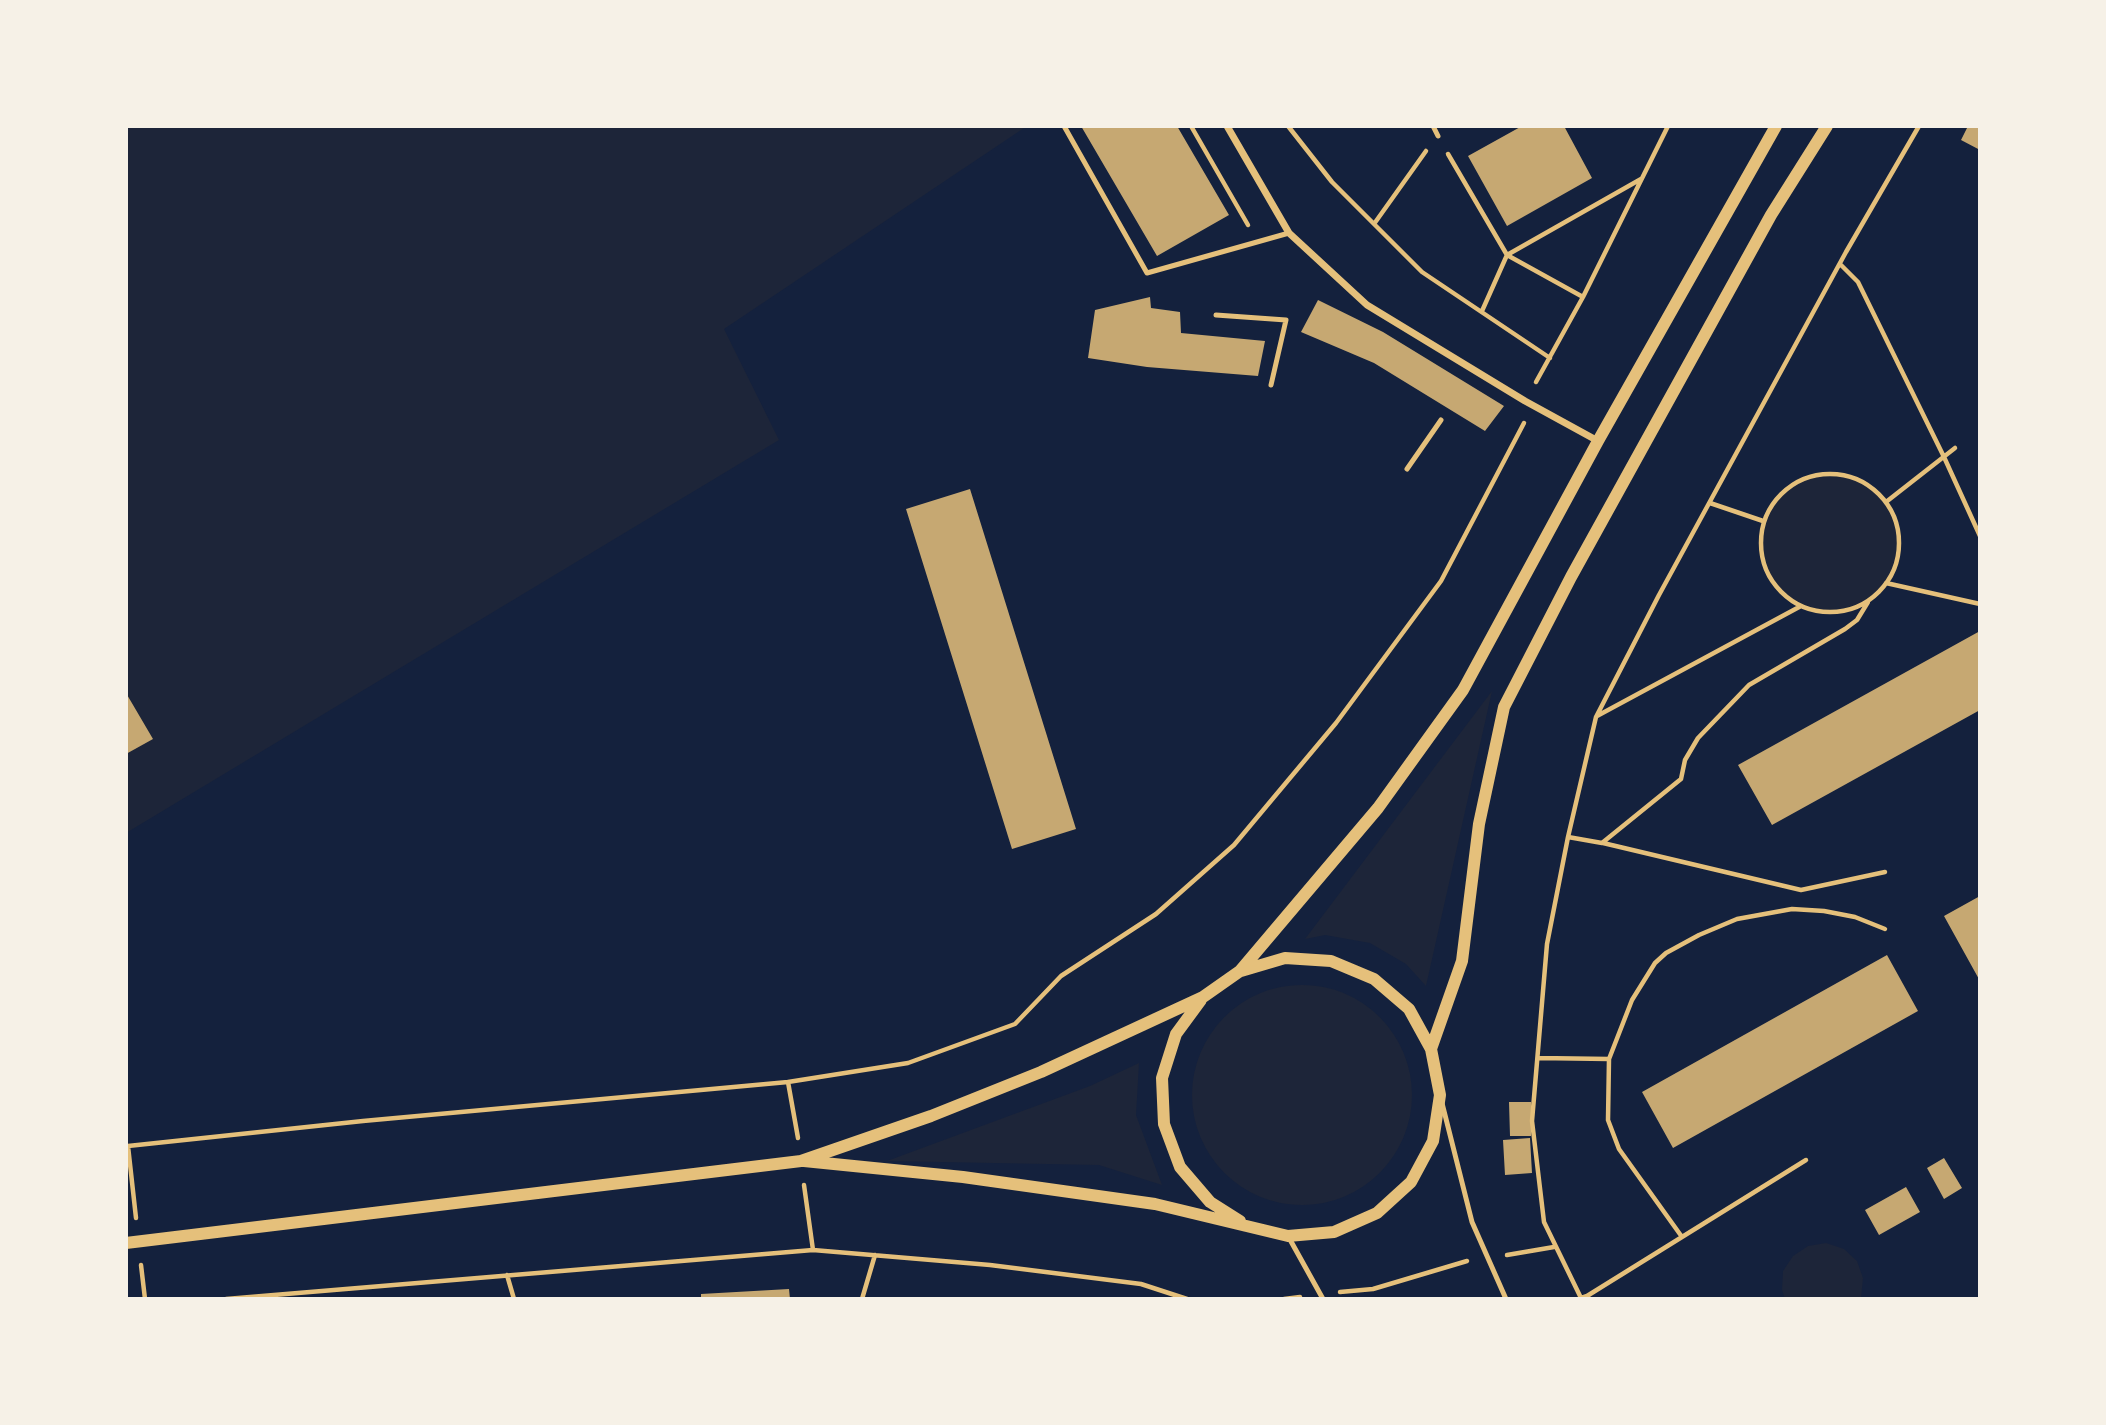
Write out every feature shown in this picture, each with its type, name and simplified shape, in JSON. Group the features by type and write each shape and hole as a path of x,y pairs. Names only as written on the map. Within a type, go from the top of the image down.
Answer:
{"street":[{"path":"1227,126 1289,233 1367,305 1525,401 1598,441"},
{"path":"132,1242 801,1161 931,1116 1041,1072 1203,997 1240,971 1378,808 1463,690 1598,441 1776,126"},
{"path":"1431,1049 1462,961 1479,824 1504,707 1571,577 1764,227 1827,126"},
{"path":"801,1161 963,1177 1155,1204 1288,1236 1334,1232 1377,1213 1411,1182 1433,1141 1440,1095 1431,1049 1409,1009 1374,979 1331,961 1285,958 1240,971"},
{"path":"1203,997 1176,1034 1162,1078 1164,1124 1180,1167 1210,1202 1249,1226"}],"lane":[{"path":"1064,126 1147,273 1289,233"},
{"path":"1433,126 1438,135"},
{"path":"1216,315 1286,320 1271,385"},
{"path":"1407,468 1441,420"},
{"path":"1440,1095 1472,1222 1506,1299"},
{"path":"1288,1236 1321,1297"}],"path":[{"path":"1191,126 1257,241"},
{"path":"1289,126 1332,182 1422,272 1550,358"},
{"path":"145,1299 132,1242 127,1146 363,1121 788,1082 908,1063 1015,1024 1061,976 1156,914 1234,845 1336,723 1441,581 1524,425 1525,401 1583,297 1668,126"},
{"path":"1806,1160 1588,1297 1581,1298 1544,1222 1532,1121 1547,944 1596,717 1840,264 1919,126"},
{"path":"1374,224 1438,135 1507,255 1583,297"},
{"path":"1482,311 1507,255 1642,179"},
{"path":"1840,264 1858,282 1980,536"},
{"path":"1886,502 1955,448"},
{"path":"1602,843 1681,779 1685,760 1698,738 1749,685 1845,629 1857,620 1869,600 1886,583 1896,564 1899,543 1896,522 1886,502 1871,487 1852,478 1831,473 1809,477 1790,486 1774,501 1763,521 1760,547 1772,582 1801,606 1824,612 1848,610 1869,600"},
{"path":"1710,503 1763,521"},
{"path":"1886,583 1980,604"},
{"path":"1596,717 1801,606"},
{"path":"1568,837 1801,890 1885,872"},
{"path":"1682,1237 1619,1149 1608,1120 1609,1059 1632,1000 1655,963 1666,953 1699,935 1737,919 1792,909 1825,911 1855,917 1885,929"},
{"path":"1538,1058 1609,1059"},
{"path":"1284,1299 1321,1297 1373,1289 1455,1263 1554,1247"},
{"path":"226,1299 813,1250 990,1265 1141,1284 1187,1299"},
{"path":"862,1299 875,1255"},
{"path":"507,1275 514,1299"}],"shaded area":[{"path":"126,126 1027,126 724,329 779,440 126,833"},
{"path":"1830,476 1856,481 1878,495 1892,517 1897,543 1892,569 1878,591 1856,605 1830,610 1804,605 1782,591 1768,569 1763,543 1768,517 1782,495 1804,481"},
{"path":"1492,691 1426,986 1406,964 1370,943 1325,935 1305,939"},
{"path":"1302,985 1344,993 1380,1017 1404,1053 1412,1095 1404,1137 1380,1173 1344,1197 1302,1205 1260,1197 1224,1173 1200,1137 1192,1095 1200,1053 1224,1017 1260,993"},
{"path":"1139,1063 1136,1115 1162,1185 1099,1165 887,1161 1090,1086"},
{"path":"1826,1243 1844,1249 1857,1261 1863,1278 1861,1299 1785,1299 1782,1290 1783,1271 1793,1256 1808,1246"}],"building":[{"path":"1081,126 1177,126 1229,215 1157,256"},
{"path":"1522,126 1564,126 1592,178 1507,226 1468,156"},
{"path":"1968,126 1980,126 1980,150 1961,140"},
{"path":"1150,297 1151,308 1180,312 1181,333 1265,341 1258,376 1147,367 1088,358 1095,310"},
{"path":"1318,300 1383,332 1504,406 1485,431 1374,363 1301,332"},
{"path":"970,489 1076,829 1012,849 906,509"},
{"path":"1980,631 1980,710 1772,825 1738,765"},
{"path":"126,693 153,739 126,754"},
{"path":"1980,896 1980,981 1944,916"},
{"path":"1887,955 1918,1011 1673,1148 1642,1092"},
{"path":"1509,1102 1531,1102 1531,1136 1510,1136"},
{"path":"1530,1138 1532,1173 1505,1175 1503,1140"},
{"path":"1944,1158 1962,1188 1944,1199 1927,1168"},
{"path":"1906,1187 1920,1212 1879,1235 1865,1210"},
{"path":"789,1289 790,1299 701,1299 701,1294"}]}
